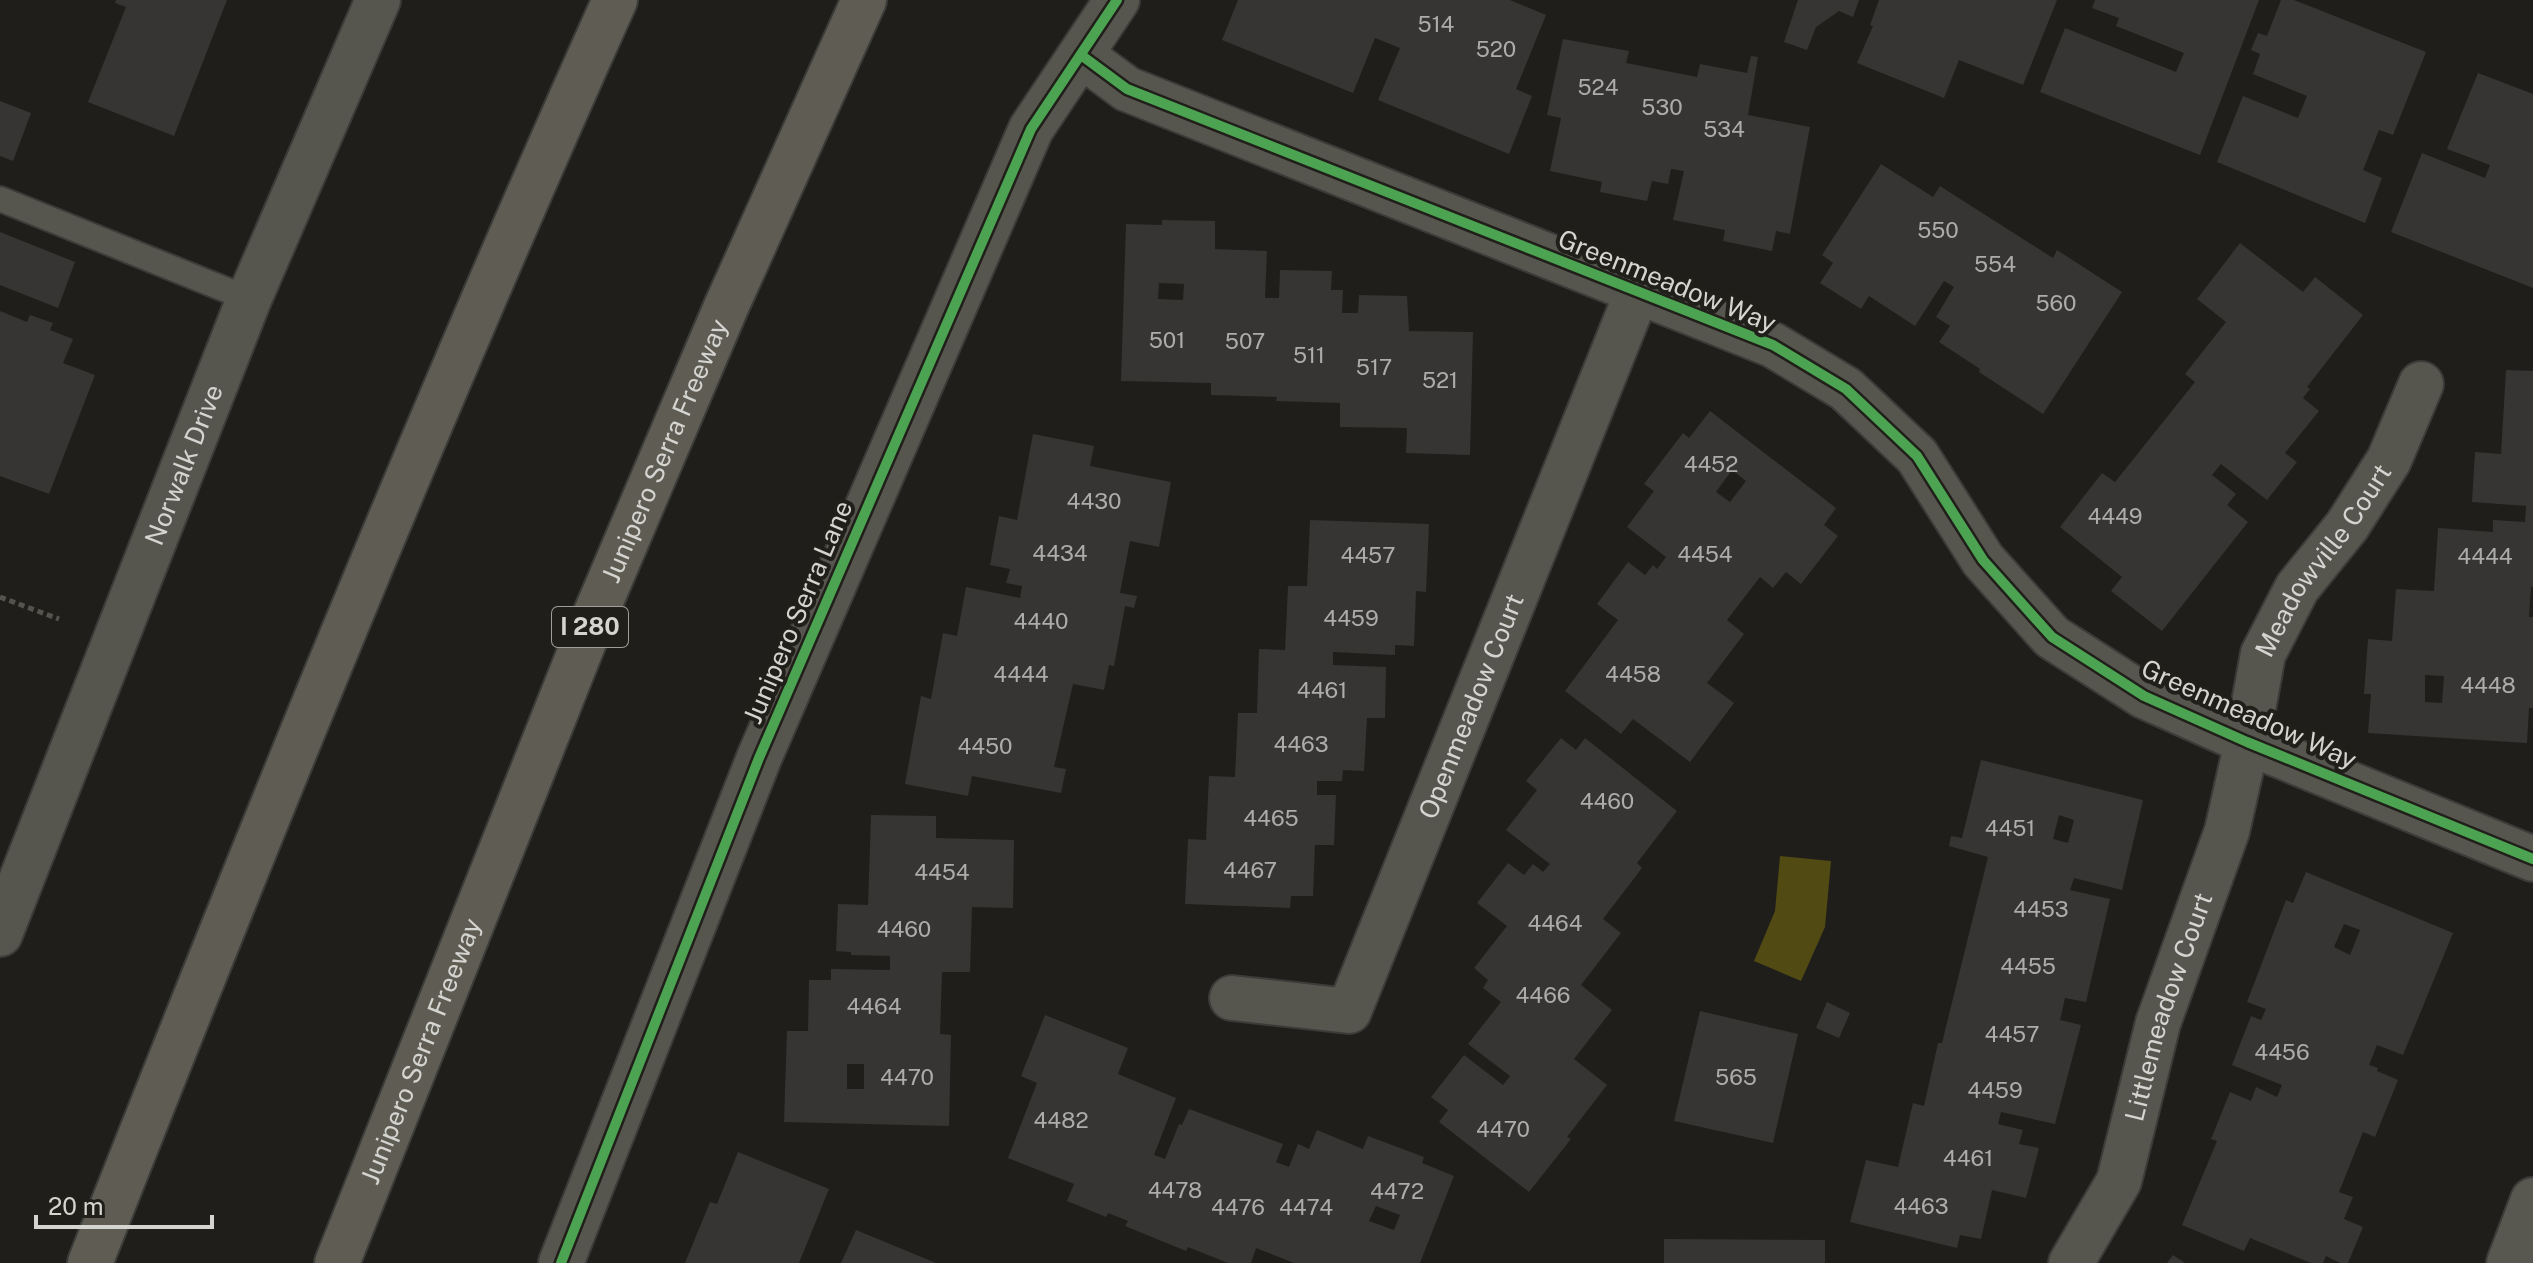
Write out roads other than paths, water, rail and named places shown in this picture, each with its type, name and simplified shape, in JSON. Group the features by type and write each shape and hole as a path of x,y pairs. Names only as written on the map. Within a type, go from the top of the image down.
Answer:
{"highway":[{"path":"90,1263 231,905 379,544 529,192 615,0"},
{"name":"Junipero Serra Freeway","path":"337,1263 587,634 726,307 864,0"}],"main road":[{"path":"2509,1263 2533,1200"}],"street":[{"name":"Norwalk Drive","path":"0,934 249,299 378,0"},
{"name":"Junipero Serra Lane","path":"561,1263 759,758 1031,129 1117,0"},
{"name":"Greenmeadow Way","path":"1081,55 1127,89 1773,345 1846,389 1917,456 1983,560 2052,637 2144,696 2247,742 2533,859"},
{"name":"Openmeadow Court","path":"1232,998 1349,1011 1637,293"},
{"name":"Meadowville Court","path":"2247,742 2263,654 2297,588 2347,526 2389,460 2421,384"},
{"name":"Littlemeadow Court","path":"2071,1263 2119,1181 2158,1023 2227,831 2247,742"}],"lane":[{"path":"0,199 249,299"}]}
